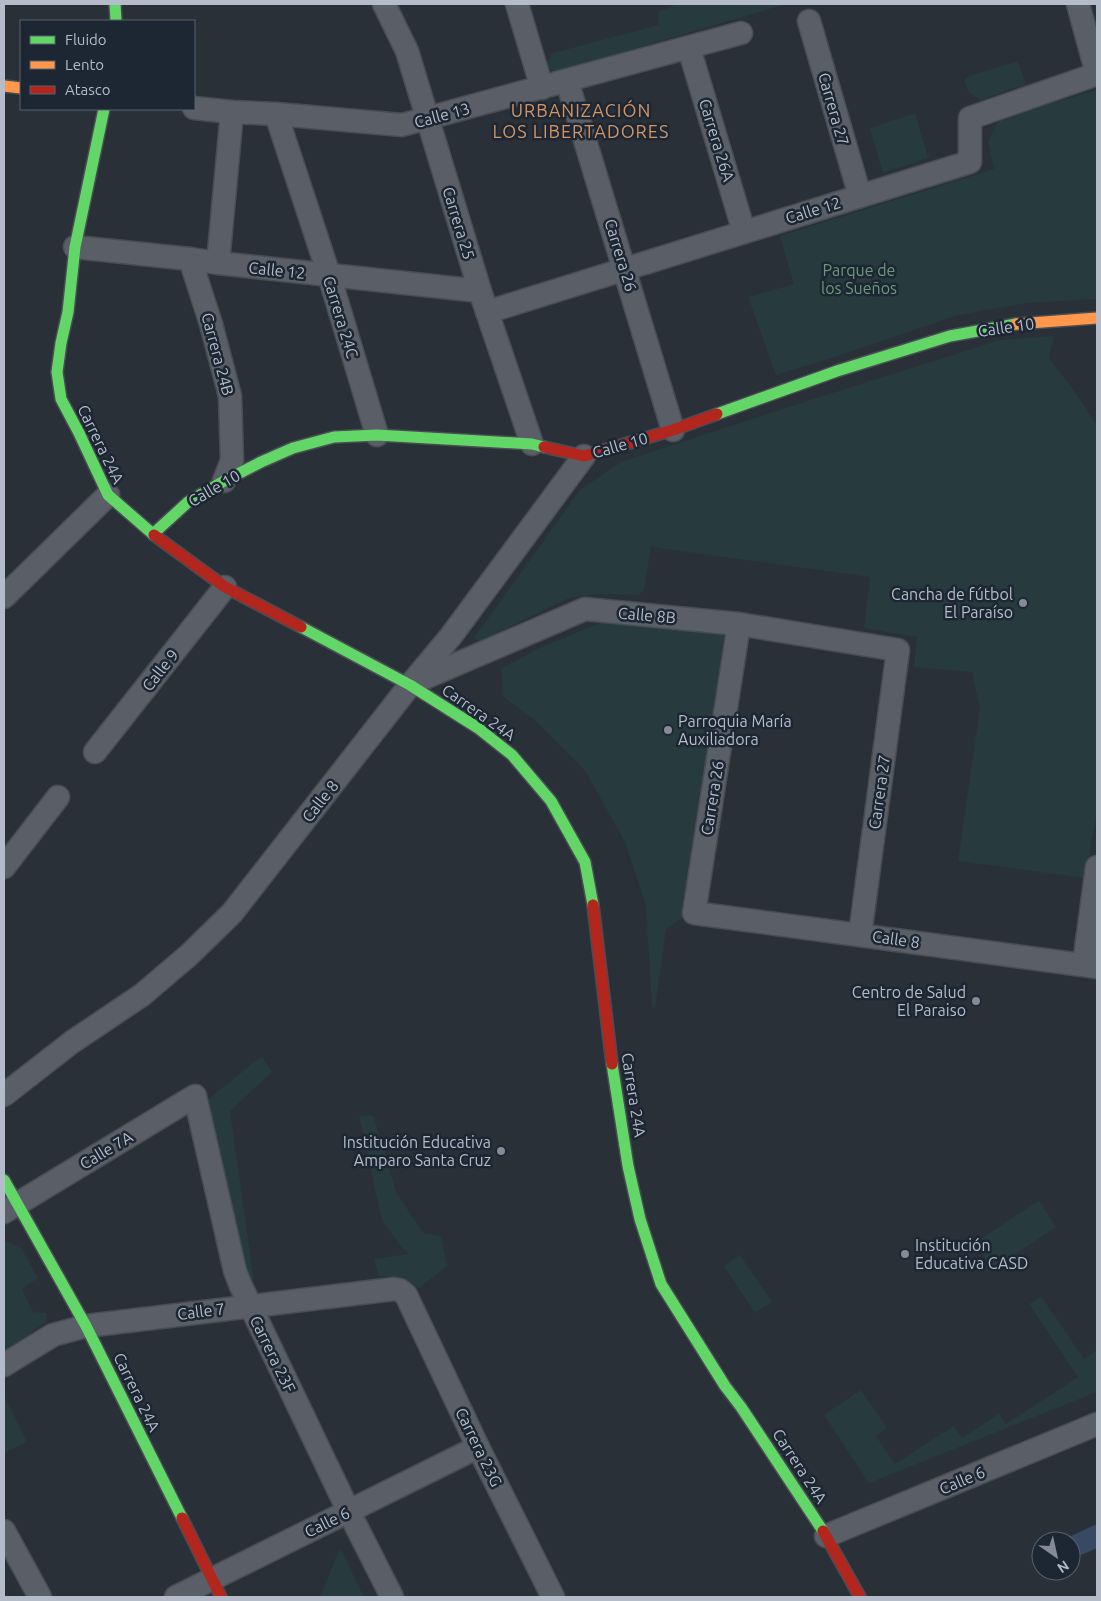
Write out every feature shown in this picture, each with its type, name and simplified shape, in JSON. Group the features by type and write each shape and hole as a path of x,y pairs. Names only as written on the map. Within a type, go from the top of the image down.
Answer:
{"street":[{"path":"115,4 116,20"},
{"name":"Carrera 25","path":"384,4 407,51 483,301 532,444"},
{"path":"517,4 542,88"},
{"path":"1078,4 1097,74"},
{"name":"Carrera 27","path":"809,22 860,196"},
{"name":"Calle 13","path":"195,108 402,125 740,33"},
{"name":"Carrera 26A","path":"690,48 744,232"},
{"name":"Calle 12","path":"75,248 190,258 218,263 329,275 483,301 625,269 970,162 970,118 1097,74"},
{"name":"Carrera 26","path":"567,81 673,430"},
{"path":"4,86 20,88"},
{"name":"Carrera 24A","path":"104,110 75,248 68,312 57,372 61,399 108,496 153,534 225,587 410,685 478,728 512,755 551,800 586,862 595,916 616,1095 628,1166 640,1219 661,1284 710,1362 826,1536 860,1597"},
{"path":"218,263 232,112"},
{"name":"Carrera 24C","path":"276,114 329,275 377,435"},
{"name":"Carrera 24B","path":"190,258 211,324 230,396 232,460 224,481"},
{"name":"Calle 10","path":"153,534 188,502 224,481 293,448 334,437 377,435 532,444 584,456 673,430 837,371 950,336 1024,322 1097,318"},
{"name":"Calle 8","path":"4,1095 72,1042 142,995 189,955 232,913 410,685 451,636 584,456"},
{"path":"4,597 108,496"},
{"name":"Calle 9","path":"95,752 225,587"},
{"name":"Calle 8B","path":"410,685 585,610 739,624 898,650"},
{"name":"Carrera 26","path":"694,913 739,624"},
{"name":"Carrera 27","path":"860,935 898,650"},
{"path":"4,866 58,797"},
{"path":"1090,966 1097,866"},
{"name":"Calle 8","path":"694,913 1090,966"},
{"name":"Calle 7A","path":"10,1208 195,1096"},
{"name":"Carrera 23F","path":"195,1096 235,1271 349,1512 392,1597"},
{"name":"Carrera 24A","path":"4,1180 10,1208 86,1326 216,1588"},
{"name":"Calle 7","path":"4,1365 53,1335 86,1326 394,1289 400,1290 406,1295"},
{"name":"Carrera 23G","path":"406,1295 478,1447 553,1597"},
{"name":"Calle 6","path":"826,1536 1097,1424"},
{"name":"Calle 6","path":"176,1597 216,1588 349,1512 478,1447"},
{"path":"4,1531 40,1597"}],"green space":[{"path":"678,4 786,4 556,72 544,66 553,53 659,25 658,12"},
{"path":"1018,61 1026,84 981,100 969,93 964,80 969,76"},
{"name":"Parque de los Sueños","path":"1097,90 1097,299 1027,303 958,315 776,375 748,297 794,284 780,236 994,169 988,141 1000,118"},
{"path":"915,113 928,158 883,173 870,128"},
{"path":"1054,336 1049,358 1077,395 1097,426 1097,812 1085,878 958,861 980,709 972,672 914,667 917,637 864,628 870,577 651,547 644,590 639,595 596,594 569,598 480,641 474,638 580,490 621,462 1000,340"},
{"path":"603,622 728,635 691,912 666,929 655,1009 652,1007 646,905 625,842 586,772 536,721 504,697 501,669 539,648"},
{"path":"262,1056 272,1072 230,1111 254,1281 243,1288 206,1101"},
{"path":"373,1115 397,1194 423,1233 441,1236 447,1266 419,1288 402,1277 379,1276 374,1259 409,1254 399,1244 382,1220 359,1116"},
{"path":"1039,1200 1056,1227 992,1269 975,1243"},
{"path":"4,1240 22,1249 38,1278 22,1289 33,1312 47,1313 46,1322 4,1352"},
{"path":"740,1255 772,1302 755,1313 724,1266"},
{"path":"1041,1296 1084,1359 1097,1350 1097,1392 869,1483 824,1415 861,1390 887,1428 876,1436 895,1464 954,1426 962,1438 999,1414 1006,1424 1078,1377 1029,1304"},
{"path":"4,1396 27,1442 4,1453"},
{"path":"340,1548 364,1597 320,1597"}],"water":[{"path":"1097,1524 1097,1548 1081,1555 1081,1531"}],"traffic: fast":[{"path":"115,4 116,20"},
{"path":"104,110 75,247 68,312 57,372 61,399 108,495 154,535"},
{"path":"717,414 837,371 950,336 1016,324"},
{"path":"153,534 188,502 224,481 293,448 334,437 377,435 532,444 544,447"},
{"path":"301,627 410,685 478,728 512,755 551,801 585,862 593,905"},
{"path":"612,1064 628,1166 640,1219 661,1284 725,1386 823,1531"},
{"path":"4,1180 86,1326 182,1518"}],"traffic: slow":[{"path":"4,86 20,88"},
{"path":"1016,324 1097,318"}],"traffic: jam":[{"path":"544,447 584,456 673,430 717,414"},
{"path":"154,535 225,587 301,627"},
{"path":"593,905 612,1064"},
{"path":"182,1518 221,1597"},
{"path":"823,1531 860,1597"}],"place":[{"name":"Cancha de fútbol El Paraíso","path":"1023,603"},
{"name":"Parroquia María Auxiliadora","path":"668,730"},
{"name":"Centro de Salud El Paraiso","path":"976,1001"},
{"name":"Institución Educativa Amparo Santa Cruz","path":"501,1151"},
{"name":"Institución Educativa CASD","path":"905,1254"}],"district":[{"name":"URBANIZACIÓN LOS LIBERTADORES","path":"581,121"}]}
